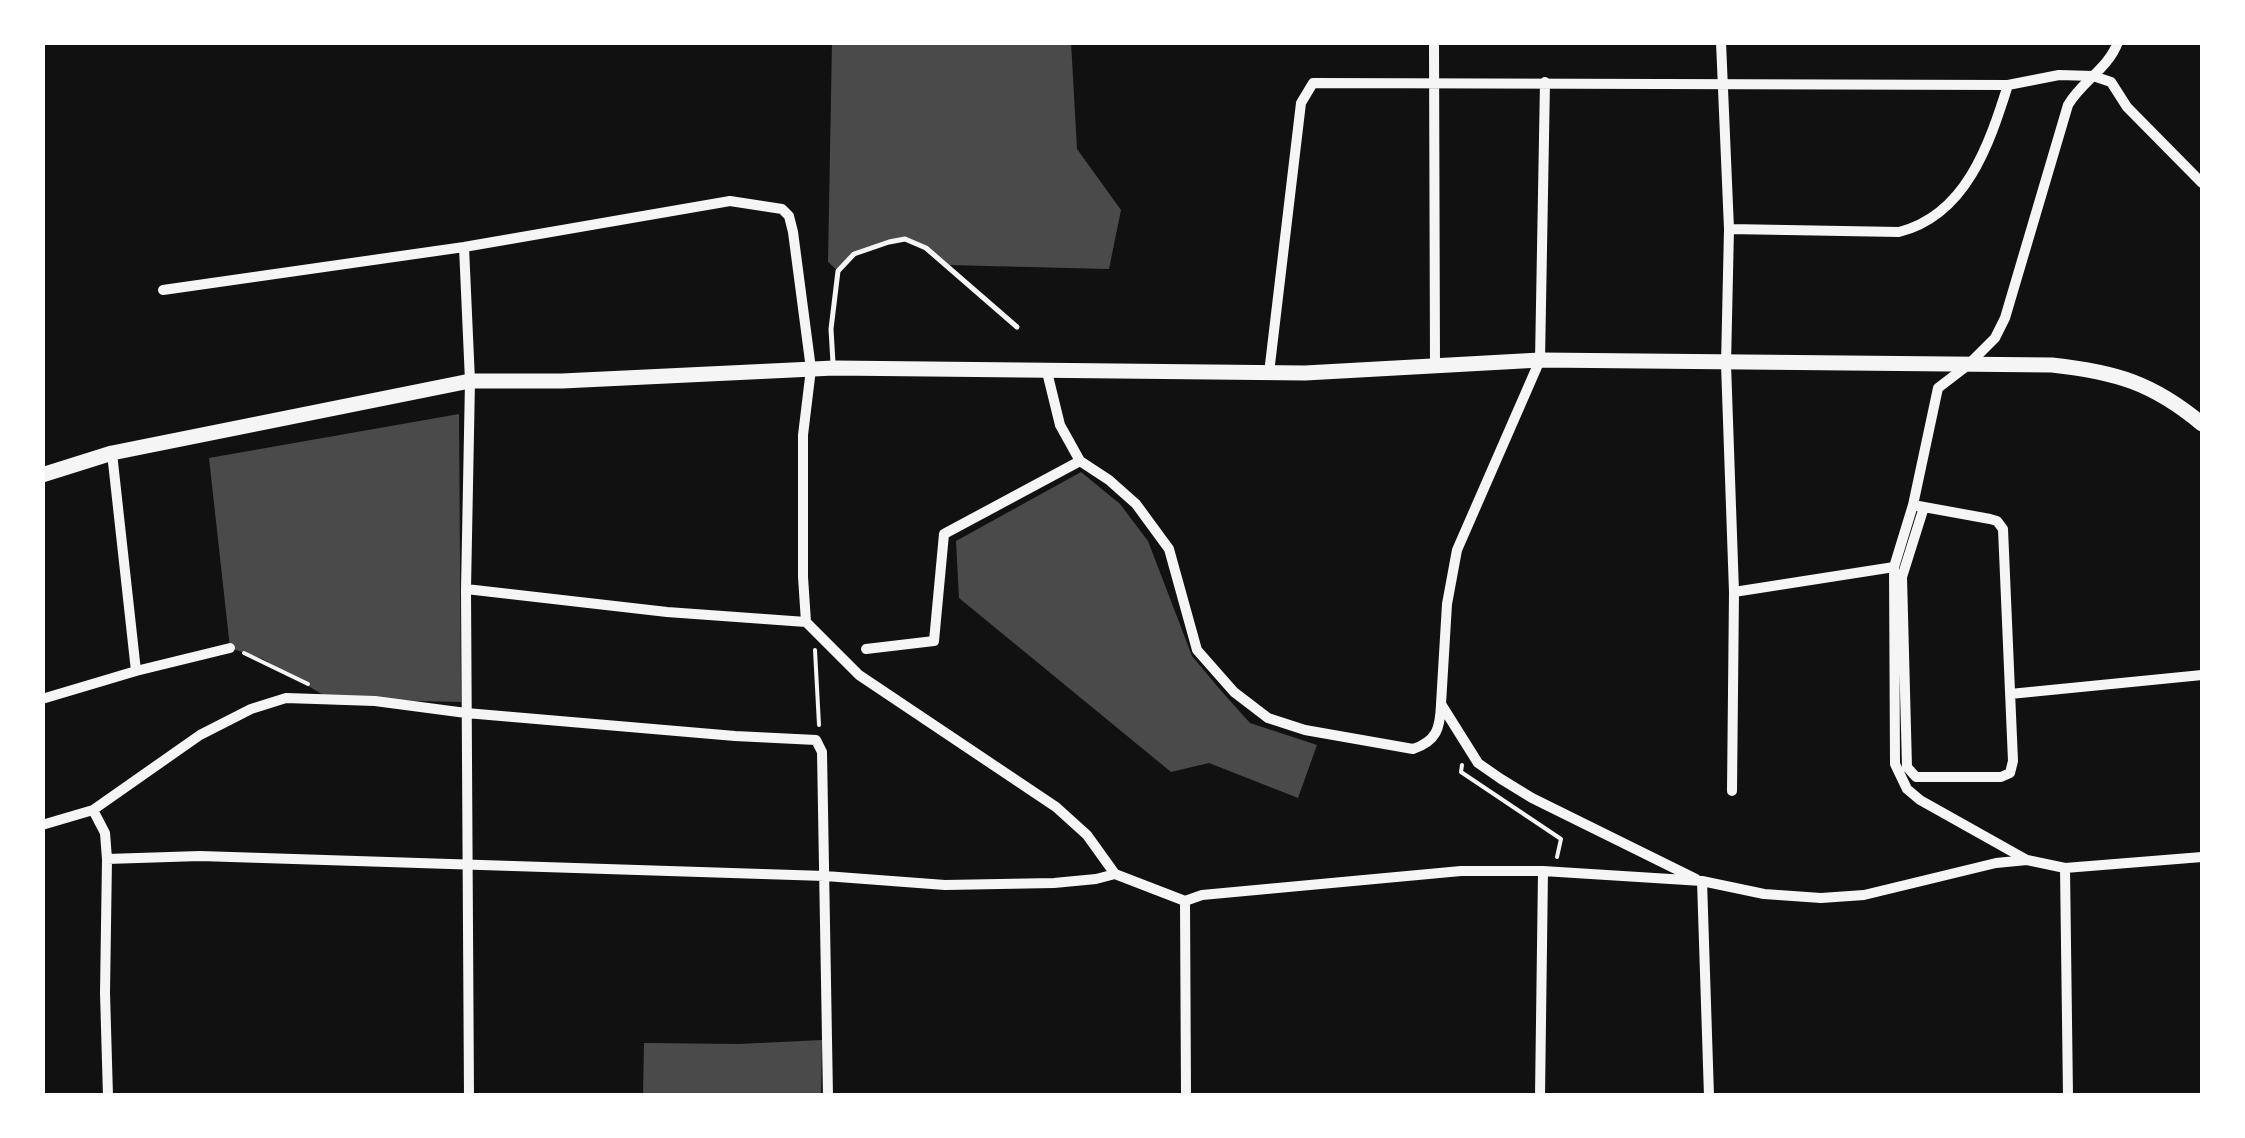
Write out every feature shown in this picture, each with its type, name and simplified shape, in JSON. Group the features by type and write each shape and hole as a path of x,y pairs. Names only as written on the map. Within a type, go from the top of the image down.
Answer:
{"main road":[{"path":"42,475 112,453 470,381 562,381 737,370 1269,373 1540,360 2052,365 2104,370 2140,384 2202,424"}],"street":[{"path":"1434,42 1436,365"},
{"path":"1721,42 1729,229 1726,364 1734,592 1732,791"},
{"path":"1918,506 1997,521 2003,529 2010,774 2001,777 1916,777 1910,773 1902,578 1938,388 1995,338 2005,318 2068,105 2077,89 2113,55 2118,42"},
{"path":"1269,373 1301,102 1313,83 2008,85 2059,75 2093,76 2111,82 2127,106 2202,183"},
{"path":"1047,372 1060,425 1080,461 1136,504 1169,548 1197,650 1234,692 1268,718 1304,730 1413,749 1430,742 1438,734 1448,604 1458,550 1540,360 1545,82"},
{"path":"1729,229 1898,232 1920,226 1945,210 1970,178 1990,141 2008,85"},
{"path":"163,290 464,246 730,200 782,209 789,216 793,232 810,369 803,434 803,577 810,625 860,674 1056,807 1087,835 1115,874 1186,901 1202,896 1461,871 1549,871 1702,881 1764,894 1822,898 1864,895 1996,863 2028,860"},
{"path":"464,246 470,381 466,589 469,1096"},
{"path":"112,453 136,670"},
{"path":"866,649 934,642 944,534 1080,461"},
{"path":"1918,506 1894,567 1895,764 1899,778 1920,800 2028,860 2065,868 2202,856"},
{"path":"1734,592 1894,567"},
{"path":"466,589 810,625"},
{"path":"42,700 136,670 230,648"},
{"path":"2010,694 2202,675"},
{"path":"42,825 93,810 149,768 224,721 286,698 376,700 466,712 816,740 820,745 828,1096"},
{"path":"1441,704 1478,763 1532,798 1702,881"},
{"path":"93,810 105,832 107,860 108,1096"},
{"path":"107,860 200,856 988,885 1096,880 1115,874"},
{"path":"2065,868 2068,1096"},
{"path":"1540,1096 1549,871"},
{"path":"1702,881 1709,1096"},
{"path":"1186,901 1186,1096"}],"lane":[{"path":"834,368 831,329 838,271 854,254 889,242 905,239 926,248 1017,327"}],"path":[{"path":"810,625 820,745"},
{"path":"230,648 263,660 330,699"},
{"path":"1465,745 1461,772 1561,839 1549,871"}],"building":[{"path":"832,42 1071,42 1077,149 1121,210 1109,269 947,265 926,248 905,239 854,254 838,271 828,262"},
{"path":"459,414 461,702 330,699 263,659 230,648 209,458"},
{"path":"1081,472 1120,504 1148,541 1192,656 1223,693 1250,723 1317,745 1298,798 1209,763 1171,772 959,598 956,541"},
{"path":"822,1040 821,1096 643,1096 644,1043"}]}
